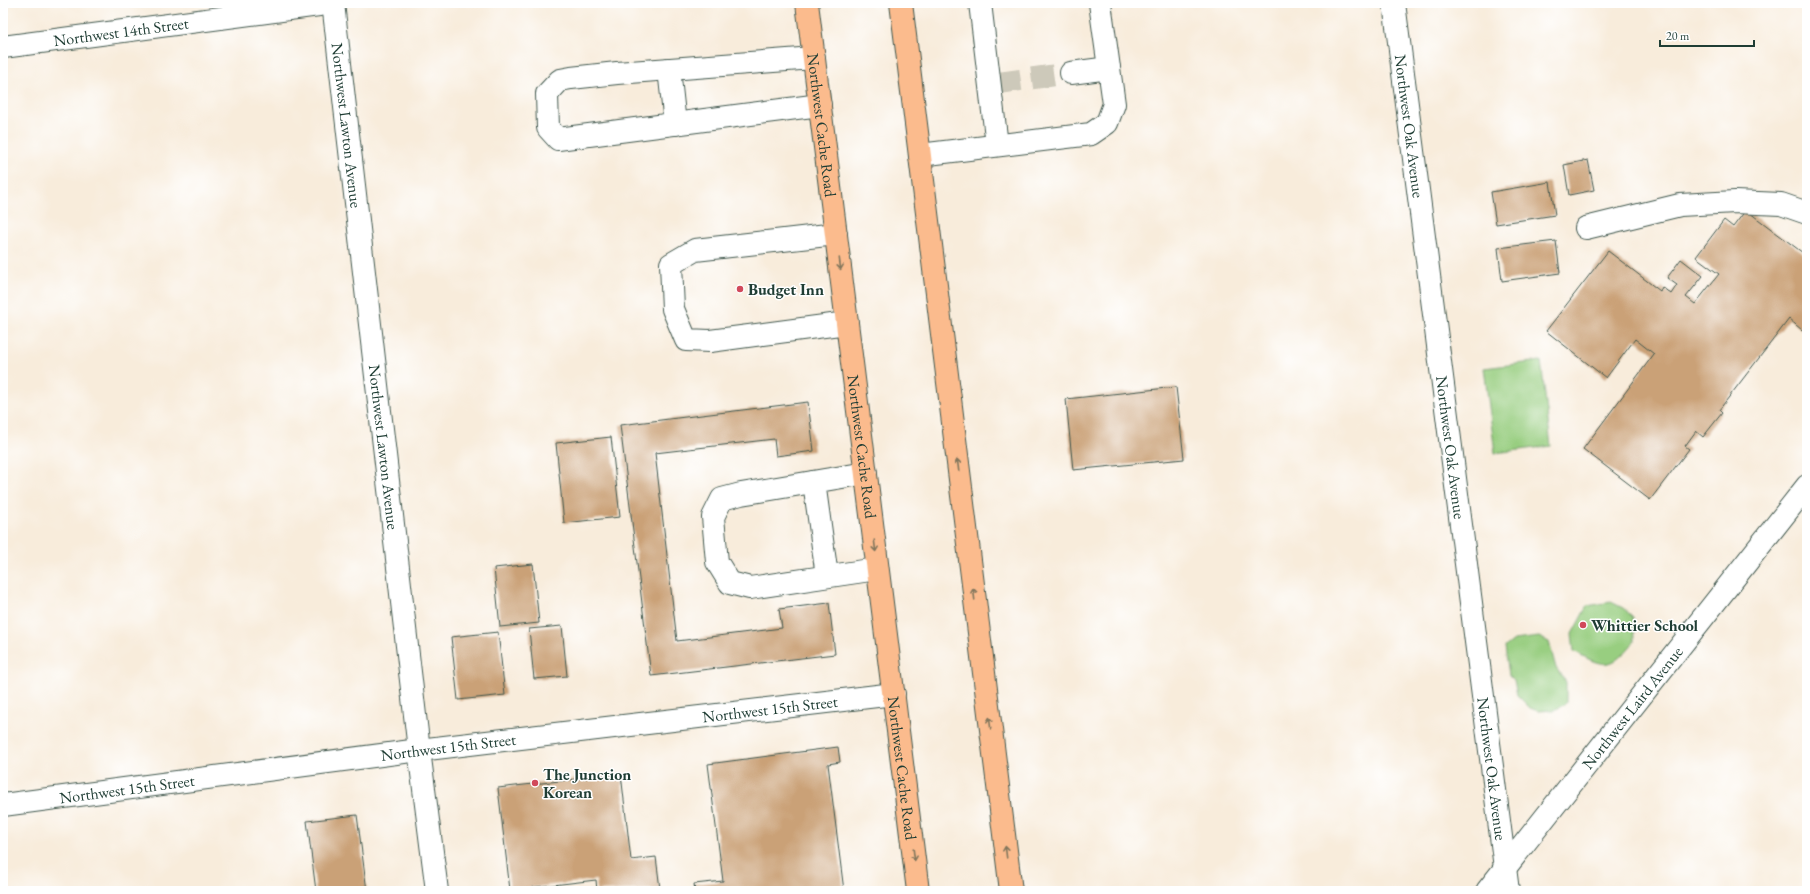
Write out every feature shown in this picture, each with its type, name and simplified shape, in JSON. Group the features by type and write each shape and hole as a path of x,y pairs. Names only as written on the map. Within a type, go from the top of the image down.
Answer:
{"main road":[{"name":"Northwest Cache Road","path":"807,3 918,891"},
{"path":"901,3 1011,891"}],"street":[{"name":"Northwest 14th Street","path":"3,47 333,3"},
{"name":"Northwest Lawton Avenue","path":"333,3 419,750 437,891"},
{"path":"980,3 994,84 997,145"},
{"path":"920,155 1091,134 1107,123 1114,104 1100,3"},
{"name":"Northwest Oak Avenue","path":"1394,3 1508,891"},
{"path":"814,58 617,73 560,80 547,94 548,128 558,139 820,105"},
{"path":"1071,73 1109,68"},
{"path":"669,69 675,124"},
{"path":"1586,228 1680,205 1735,202 1781,204 1807,213"},
{"path":"836,234 694,250 670,264 673,310 686,340 710,341 847,323"},
{"path":"866,473 741,494 722,499 713,518 717,562 730,583 750,588 877,569"},
{"path":"814,482 827,576"},
{"name":"Northwest Laird Avenue","path":"1487,891 1807,486"},
{"name":"Northwest 15th Street","path":"3,805 419,750 894,694"}],"green space":[{"path":"1541,361 1551,446 1495,453 1484,368"},
{"path":"1611,602 1623,608 1633,617 1634,642 1620,657 1607,663 1600,663 1584,657 1574,651 1572,634 1587,606"},
{"path":"1539,637 1549,642 1556,668 1566,682 1566,703 1555,710 1538,711 1530,708 1517,695 1514,680 1509,675 1505,647 1514,640"}],"building":[{"path":"1588,160 1594,190 1569,195 1564,165"},
{"path":"1550,182 1555,215 1496,224 1491,192"},
{"path":"1746,210 1807,256 1807,324 1802,330 1789,319 1719,410 1722,413 1703,437 1696,431 1685,446 1689,449 1650,500 1583,449 1654,354 1635,339 1606,378 1546,331 1608,251 1660,291 1662,287 1671,294 1677,285 1667,278 1681,259 1703,276 1686,297 1695,304 1719,274 1696,257 1724,220 1733,227"},
{"path":"1556,241 1560,273 1502,281 1498,248"},
{"path":"1176,387 1184,459 1073,470 1066,399"},
{"path":"808,402 814,451 776,456 774,439 655,453 677,641 782,628 779,609 829,603 835,654 651,676 620,425"},
{"path":"611,437 620,517 564,523 556,443"},
{"path":"533,564 539,623 500,627 494,568"},
{"path":"562,626 567,676 534,679 529,629"},
{"path":"498,632 505,695 458,700 451,637"},
{"path":"838,747 840,762 828,764 844,891 695,891 694,884 723,881 708,764"},
{"path":"621,774 631,860 656,857 660,889 597,891 596,880 510,890 498,788"},
{"path":"357,815 367,891 316,891 307,821"}],"tunnel":[{"path":"999,83 1071,73"}],"place":[{"name":"Budget Inn","path":"740,289"},
{"name":"Whittier School","path":"1583,625"},
{"name":"The Junction Korean","path":"535,783"}]}
